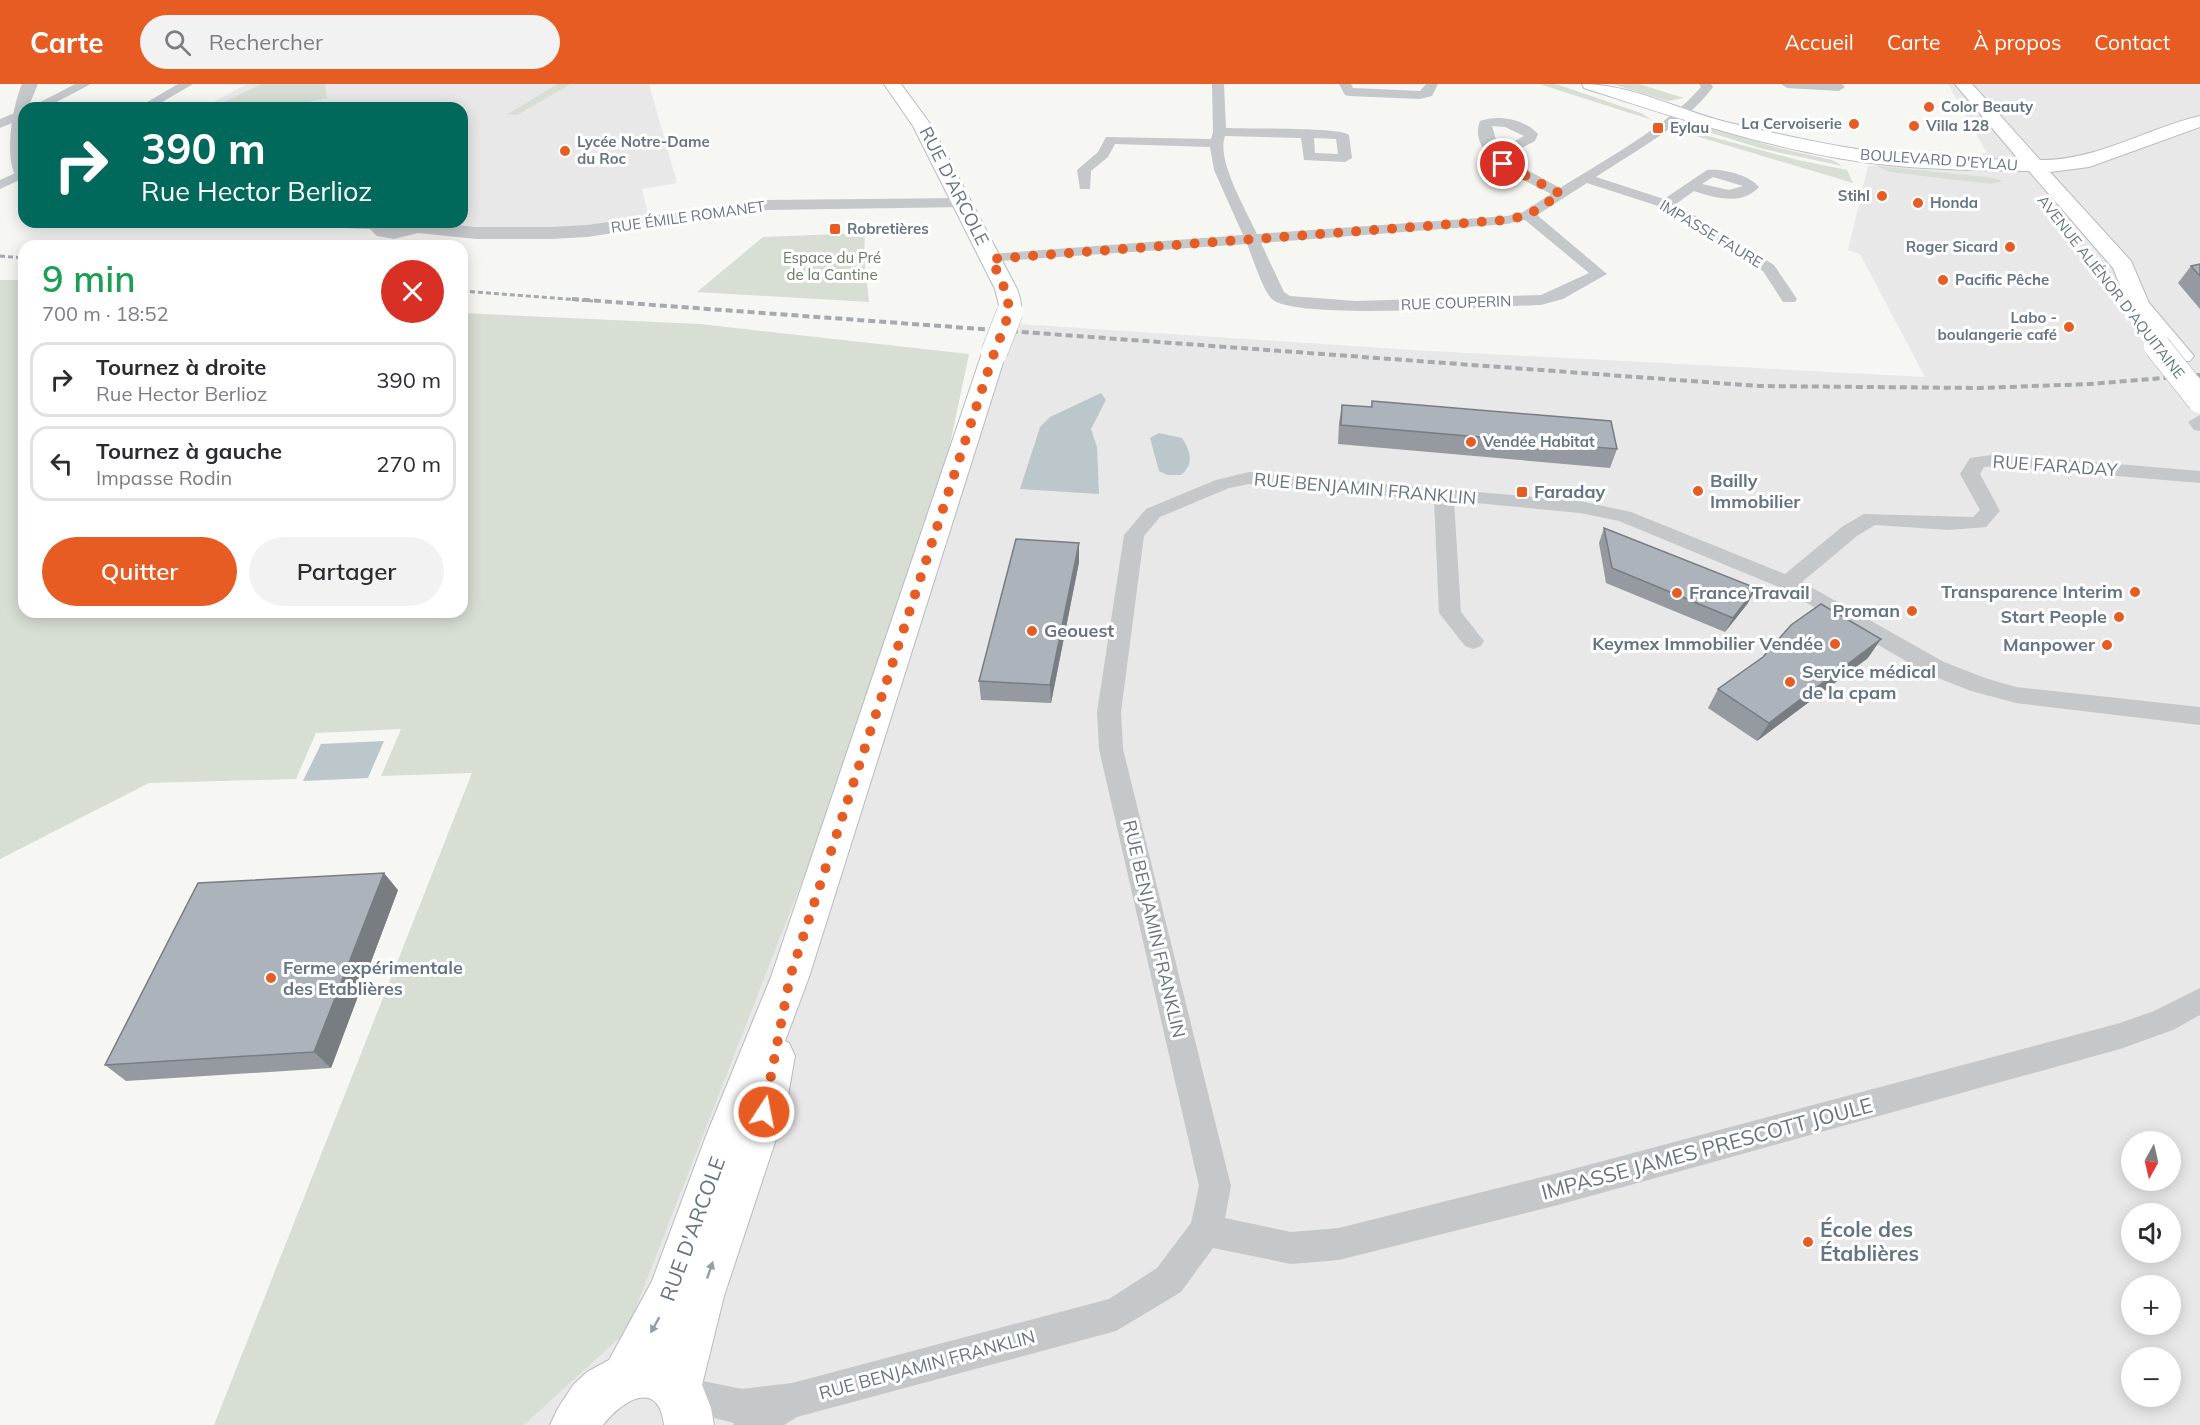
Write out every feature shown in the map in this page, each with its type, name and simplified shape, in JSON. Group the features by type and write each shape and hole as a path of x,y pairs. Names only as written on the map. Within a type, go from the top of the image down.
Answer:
{"main road":[{"name":"RUE D'ARCOLE","path":"627,1376 670,1293 726,1136 790,977 994,353 1010,312 1010,300 991,259 922,125 893,84"},
{"name":"BOULEVARD D'EYLAU","path":"1590,84 1766,141 1851,160 1998,177 2028,172"},
{"path":"1953,84 1986,129 2006,143 2028,172 2090,185 2118,150"},
{"path":"1963,84 1994,122 2019,144 2028,172"},
{"path":"2028,172 2082,163 2200,121"},
{"name":"BOULEVARD D'EYLAU","path":"1736,130 1806,146 1887,159 2028,172"},
{"path":"2019,144 2069,153 2118,150"},
{"name":"AVENUE ALIÉNOR D'AQUITAINE","path":"2028,172 2076,243"},
{"name":"AVENUE ALIÉNOR D'AQUITAINE","path":"2028,172 2123,266"},
{"name":"AVENUE ALIÉNOR D'AQUITAINE","path":"2028,172 2079,231 2121,287 2157,346 2200,400"},
{"name":"AVENUE ALIÉNOR D'AQUITAINE","path":"2090,185 2101,227 2125,259 2121,287"},
{"name":"AVENUE ALIÉNOR D'AQUITAINE","path":"2121,287 2139,305 2200,379"},
{"name":"RUE D'ARCOLE","path":"683,1402 701,1296 764,1112 790,977"},
{"path":"571,1418 605,1387 627,1376 645,1373 663,1377 683,1402"}],"street":[{"path":"21,102 30,84"},
{"path":"48,102 85,84"},
{"path":"154,102 187,84"},
{"path":"1218,84 1218,138 1221,170 1253,239"},
{"path":"1345,84 1349,92 1419,95 1428,93 1432,84"},
{"path":"991,259 1506,220 1528,215 1701,97 1707,87 1706,84"},
{"path":"1787,84 1839,87"},
{"path":"13,118 9,147 12,163 18,170"},
{"path":"1085,186 1084,170 1103,154 1111,140 1218,138 1307,133"},
{"path":"1496,157 1503,164 1561,194"},
{"path":"0,185 18,177"},
{"name":"IMPASSE FAURE","path":"1585,178 1666,204 1769,268 1789,299"},
{"path":"1666,204 1691,185"},
{"name":"RUE ÉMILE ROMANET","path":"442,228 476,232 552,233 587,231 767,205 961,203"},
{"name":"RUE COUPERIN","path":"1253,239 1276,295 1286,301 1356,306 1542,300 1557,296 1599,274 1528,215"},
{"name":"RUE ÉMILE ROMANET","path":"381,228 381,231 389,233 406,228"},
{"path":"2200,420 2197,422 2200,426"},
{"name":"RUE FARADAY","path":"1788,583 1850,531 1871,518 1949,524 1979,523 1990,511 1970,474 1977,462 1998,460 2200,477"},
{"name":"RUE BENJAMIN FRANKLIN","path":"792,1401 1116,1314 1169,1280 1206,1230 1215,1186 1112,749 1109,712 1134,535 1153,513 1223,484 1249,478 1580,507 1624,516 1788,583 1936,668 1979,685 2027,696 2200,716"},
{"path":"1444,495 1450,613 1473,641"},
{"name":"IMPASSE JAMES PRESCOTT JOULE","path":"1206,1230 1291,1248 1339,1244 1558,1190 2120,1036 2163,1021 2200,1000"},
{"path":"683,1402 742,1407 792,1401"},
{"path":"751,1425 792,1401"}],"shaded area":[{"name":"Lycée Notre-Dame du Roc","path":"247,84 649,84 677,183 642,189 649,218 589,227 468,226 468,102 214,102"},
{"path":"1948,84 2200,84 2200,1425 524,1425 627,1331 1019,324 1413,350 1925,377 1860,254 1848,250 1868,166 1987,153"},
{"path":"1101,393 1106,400 1091,429 1097,447 1099,494 1020,489 1040,427 1050,417"},
{"path":"1159,433 1182,438 1185,443 1190,462 1181,475 1167,475 1159,471 1150,438"},
{"path":"384,741 368,778 303,781 321,744"}],"green space":[{"path":"261,84 325,84 327,98 307,102 225,102"},
{"path":"557,84 571,84 517,115 508,114"},
{"path":"1539,84 1556,84 1641,113 1652,120"},
{"path":"1612,84 1639,84 1684,98 1668,101"},
{"path":"1682,124 1695,124 1779,148 1832,160 1843,166 1763,149"},
{"path":"1679,128 1798,160 1847,170 1853,183 1676,130"},
{"path":"1876,166 1987,177 2004,181 1991,184 1890,172"},
{"name":"Espace du Pré de la Cantine","path":"865,233 864,257 869,302 697,292 763,237"},
{"path":"0,280 18,280 18,618 468,618 468,313 700,324 969,354 924,568 627,1331 524,1425 214,1425 472,773 381,776 401,729 316,733 296,779 149,783 0,859"}],"building":[{"path":"2200,264 2200,276 2191,266"},
{"path":"1372,401 1611,421 1617,449 1341,425 1342,405 1372,407"},
{"path":"1604,528 1756,588 1733,618 1612,568"},
{"name":"Geouest","path":"1016,539 1079,543 1050,685 979,681"},
{"name":"Service médical de la cpam","path":"1821,604 1881,639 1769,723 1718,689 1763,657 1791,625"},
{"name":"Ferme expérimentale des Etablières","path":"384,873 314,1052 105,1065 198,883"}],"railway":[{"path":"0,256 18,258"},
{"path":"468,291 593,301"},
{"path":"572,299 1759,386 1980,388 2090,384 2200,375"}],"place":[{"name":"Color Beauty","path":"1929,107"},
{"name":"La Cervoiserie","path":"1854,124"},
{"name":"Villa 128","path":"1914,126"},
{"name":"Eylau","path":"1658,128"},
{"name":"Lycée Notre-Dame du Roc","path":"565,151"},
{"name":"Stihl","path":"1882,196"},
{"name":"Honda","path":"1918,203"},
{"name":"Robretières","path":"835,229"},
{"name":"Roger Sicard","path":"2010,247"},
{"name":"Pacific Pêche","path":"1943,280"},
{"name":"Labo - boulangerie café","path":"2069,327"},
{"name":"Vendée Habitat","path":"1471,442"},
{"name":"Bailly Immobilier","path":"1698,491"},
{"name":"Faraday","path":"1522,492"},
{"name":"Transparence Interim","path":"2135,592"},
{"name":"France Travail","path":"1677,593"},
{"name":"Proman","path":"1912,611"},
{"name":"Start People","path":"2119,617"},
{"name":"Geouest","path":"1032,631"},
{"name":"Keymex Immobilier Vendée","path":"1835,644"},
{"name":"Manpower","path":"2107,645"},
{"name":"Service médical de la cpam","path":"1790,682"},
{"name":"Ferme expérimentale des Etablières","path":"271,978"},
{"name":"École des Établières","path":"1808,1242"}],"route":[{"path":"764,1112 790,977 991,362 1010,312 1010,300 991,259 1004,256 1506,220 1528,215 1561,194 1503,164"}]}
